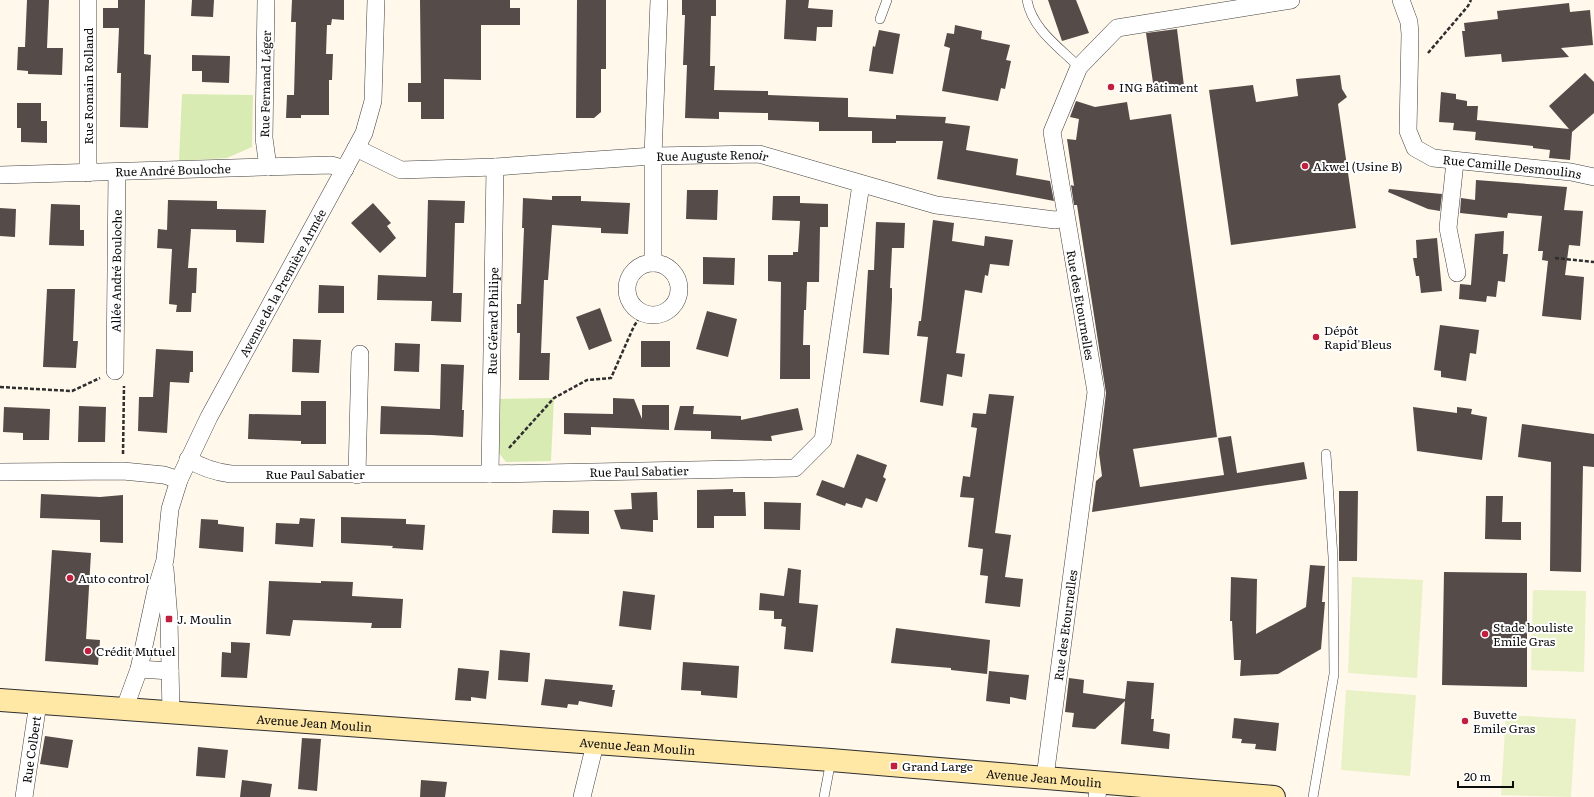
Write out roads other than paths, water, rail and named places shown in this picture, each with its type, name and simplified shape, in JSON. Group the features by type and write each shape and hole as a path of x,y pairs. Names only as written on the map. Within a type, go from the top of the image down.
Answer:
{"main road":[{"name":"Avenue Jean Moulin","path":"0,700 831,760 1045,777 1098,790 1274,797"}],"street":[{"name":"Rue Romain Rolland","path":"88,0 88,172"},
{"name":"Rue Fernand Léger","path":"266,0 264,138 268,167"},
{"name":"Avenue de la Première Armée","path":"171,713 169,619 165,560 170,509 178,480 210,417 345,170 366,128 373,101 376,0"},
{"path":"653,263 654,156 659,0"},
{"name":"Rue des Etournelles","path":"1045,777 1096,392 1065,218 1052,132 1079,67 1117,28 1291,0"},
{"name":"Rue Camille Desmoulins","path":"1401,0 1410,34 1408,131 1414,148 1433,158 1455,162 1563,172 1594,177"},
{"name":"Rue Auguste Renoir","path":"356,148 401,170 495,167 654,156 759,154 936,205 1055,220 1065,218"},
{"path":"1455,162 1448,228 1457,273"},
{"name":"Rue André Bouloche","path":"0,175 331,165 345,170"},
{"name":"Rue Gérard Philipe","path":"490,474 495,167"},
{"name":"Allée André Bouloche","path":"115,371 117,172"},
{"name":"Rue Paul Sabatier","path":"188,459 199,466 217,472 231,474 490,474 795,468 823,440 861,184"},
{"path":"653,263 663,265 672,271 677,279 679,289 677,299 671,308 662,313 652,315 642,313 634,307 629,299 627,289 629,279 639,268 653,263"},
{"path":"357,475 360,354"},
{"path":"0,472 123,471 164,475 178,480"},
{"name":"Avenue de la Première Armée","path":"124,710 139,669 156,590 165,560"},
{"path":"139,669 170,671"},
{"name":"Rue Colbert","path":"24,797 38,703"},
{"path":"582,797 595,744"}],"lane":[{"path":"880,19 887,0"},
{"path":"1027,0 1030,12 1038,27 1079,67"},
{"path":"1313,797 1334,674 1333,557 1326,454"},
{"path":"824,797 831,760"}],"place":[{"name":"ING Bâtiment","path":"1111,87"},
{"name":"Akwel (Usine B)","path":"1305,166"},
{"name":"Dépôt Rapid'Bleus","path":"1316,337"},
{"name":"Auto control","path":"70,578"},
{"name":"J. Moulin","path":"169,619"},
{"name":"Stade bouliste Emile Gras","path":"1485,634"},
{"name":"Crédit Mutuel","path":"88,651"},
{"name":"Buvette Emile Gras","path":"1465,721"},
{"name":"Grand Large","path":"894,766"}]}
